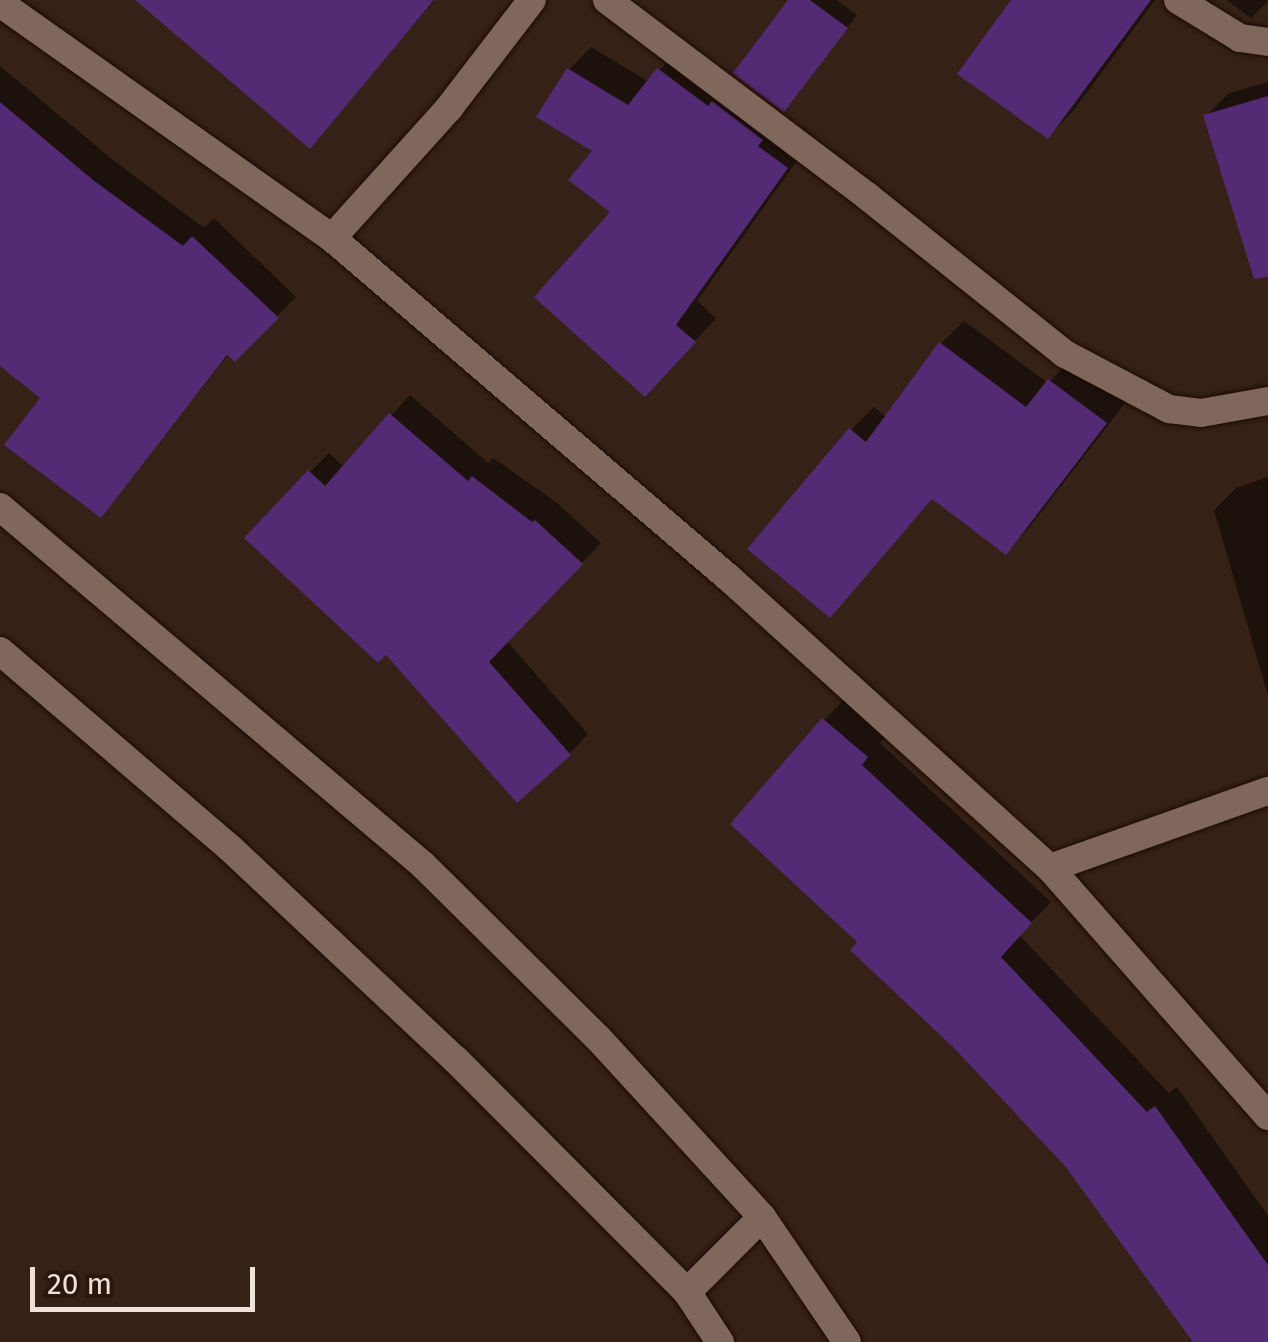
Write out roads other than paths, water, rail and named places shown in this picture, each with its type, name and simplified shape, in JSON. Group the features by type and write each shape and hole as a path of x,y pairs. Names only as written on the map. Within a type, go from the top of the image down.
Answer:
{"street":[{"path":"332,238 449,108 532,0"},
{"path":"607,0 867,196 1065,354 1169,409 1200,413 1268,401"},
{"path":"1178,0 1240,38 1268,42"},
{"path":"0,3 332,238 730,580 1050,868 1268,1116"},
{"path":"0,507 423,865 598,1038 762,1217 847,1342"},
{"path":"0,650 230,848 454,1059 688,1292 720,1342"},
{"path":"1050,868 1268,791"},
{"path":"688,1292 762,1217"}]}
